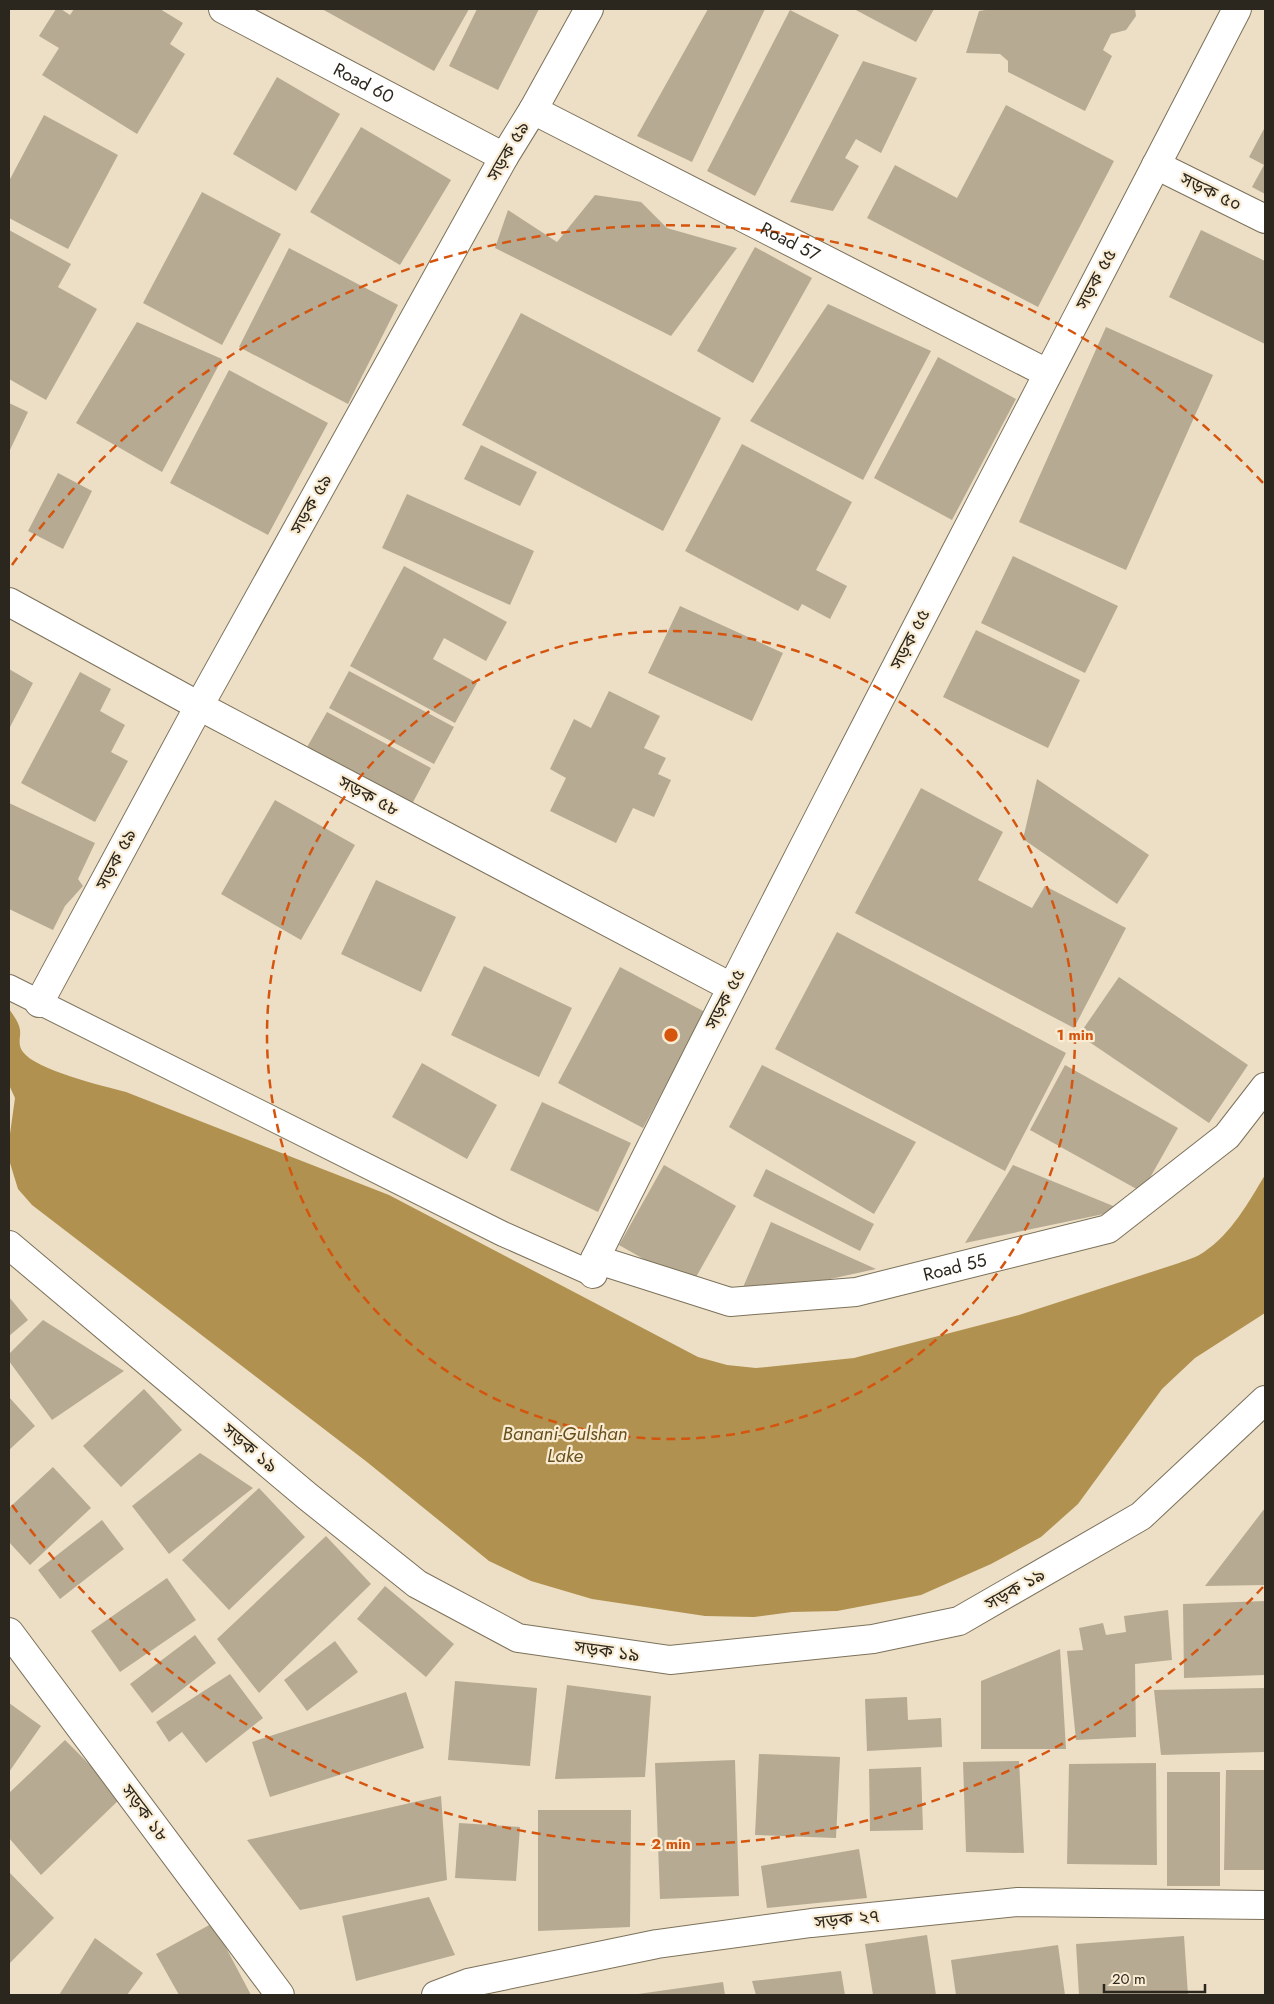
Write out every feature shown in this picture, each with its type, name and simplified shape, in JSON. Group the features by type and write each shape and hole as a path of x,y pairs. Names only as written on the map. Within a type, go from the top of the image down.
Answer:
{"street":[{"name":"Road 60","path":"223,9 504,157"},
{"name":"সড়ক ৫৯","path":"39,1003 199,706 504,157 533,110 589,9"},
{"name":"সড়ক ৫৫","path":"594,1266 731,987 1237,9"},
{"name":"Road 57","path":"533,110 1047,373"},
{"name":"সড়ক ৫০","path":"1156,165 1265,219"},
{"name":"সড়ক ৫৮","path":"9,602 199,706 731,987"},
{"path":"9,987 494,1229 594,1266"},
{"name":"Road 55","path":"594,1266 730,1302 856,1292 1098,1231 1108,1228 1227,1136 1265,1087"},
{"name":"সড়ক ১৯","path":"9,1245 307,1496 417,1584 518,1638 670,1660 873,1639 959,1621 1141,1516 1265,1400"},
{"name":"সড়ক ১৮","path":"9,1632 280,1995"},
{"name":"সড়ক ২৭","path":"436,1995 468,1984 657,1944 811,1923 1018,1902 1265,1905"}],"water":[{"name":"Banani-Gulshan Lake","path":"9,1009 19,1027 21,1049 30,1059 41,1065 102,1086 126,1092 389,1195 698,1357 727,1365 756,1368 854,1358 1019,1315 1179,1263 1201,1254 1223,1236 1239,1217 1265,1175 1265,1313 1195,1358 1162,1389 1078,1504 1041,1537 991,1564 921,1595 837,1611 792,1612 754,1617 705,1616 592,1599 531,1581 489,1561 367,1462 32,1205 18,1189 10,1163 9,1141 15,1098 9,1085"}],"building":[{"path":"56,9 61,9 70,15 74,9 160,9 183,23 170,44 185,54 137,134 42,75 59,48 39,36"},
{"path":"322,9 469,9 434,71"},
{"path":"477,9 539,9 498,90 449,66"},
{"path":"708,9 765,9 692,162 637,136"},
{"path":"854,9 934,9 916,42"},
{"path":"992,9 1135,9 1136,16 1126,30 1111,34 1103,50 1112,56 1085,111 1008,72 1008,61 1000,54 966,53 979,11"},
{"path":"790,10 839,35 755,196 707,171"},
{"path":"863,61 917,78 881,153 856,139 845,158 859,166 833,211 790,202"},
{"path":"277,77 340,114 296,191 233,154"},
{"path":"1006,105 1114,161 1038,307 867,218 895,165 957,198"},
{"path":"44,115 118,155 68,249 9,218 9,181"},
{"path":"361,127 451,180 400,265 310,212"},
{"path":"1265,127 1265,194 1252,187 1264,165 1249,157"},
{"path":"202,192 281,234 222,345 143,303"},
{"path":"595,195 641,202 667,228 737,248 671,336 495,248 508,210 557,242"},
{"path":"9,230 71,264 58,287 97,309 46,400 9,379"},
{"path":"1201,230 1265,261 1265,344 1169,297"},
{"path":"755,247 812,278 753,383 697,351"},
{"path":"289,248 398,305 348,404 239,347"},
{"path":"828,304 931,351 863,480 750,421"},
{"path":"521,313 721,418 663,531 462,425"},
{"path":"137,322 222,359 162,472 76,423"},
{"path":"1106,327 1213,375 1126,570 1019,522"},
{"path":"938,357 1016,399 952,520 874,478"},
{"path":"229,370 328,423 268,535 170,483"},
{"path":"9,403 28,412 9,452"},
{"path":"742,444 852,502 816,570 847,586 830,619 802,604 798,611 685,551"},
{"path":"481,445 537,472 520,506 464,479"},
{"path":"58,473 92,491 63,549 28,531"},
{"path":"407,494 534,551 510,605 382,548"},
{"path":"1013,556 1118,606 1085,673 981,623"},
{"path":"404,566 507,622 486,661 444,638 433,659 477,683 455,723 350,666"},
{"path":"680,606 783,653 752,721 648,673"},
{"path":"976,630 1080,680 1048,748 943,697"},
{"path":"9,669 33,683 9,729"},
{"path":"349,671 454,727 434,764 329,708"},
{"path":"80,672 111,689 100,711 125,725 111,752 128,761 95,822 21,783"},
{"path":"609,691 660,716 644,748 666,758 658,774 671,780 654,817 633,808 616,843 550,811 566,778 550,769 574,719 591,728"},
{"path":"327,712 431,768 411,806 306,749"},
{"path":"1037,779 1149,855 1117,904 1023,839"},
{"path":"921,788 1003,832 978,880 1032,908 1045,886 1126,928 1074,1028 855,913"},
{"path":"275,800 355,845 301,940 221,894"},
{"path":"9,803 95,843 78,879 83,886 65,906 53,930 9,909"},
{"path":"376,880 456,917 421,992 341,954"},
{"path":"837,932 1066,1053 1005,1171 775,1049"},
{"path":"484,966 572,1008 539,1077 451,1035"},
{"path":"620,967 705,1012 643,1128 558,1083"},
{"path":"1119,977 1248,1065 1209,1123 1079,1035"},
{"path":"422,1063 497,1105 467,1159 392,1117"},
{"path":"762,1065 916,1142 874,1214 729,1127"},
{"path":"1065,1065 1178,1128 1142,1192 1030,1130"},
{"path":"542,1102 631,1143 598,1212 510,1170"},
{"path":"664,1165 736,1206 691,1286 619,1245"},
{"path":"1013,1165 1123,1210 965,1243"},
{"path":"766,1169 874,1224 860,1251 753,1196"},
{"path":"771,1222 876,1269 738,1299"},
{"path":"9,1297 28,1320 9,1336"},
{"path":"43,1320 124,1371 52,1420 9,1361 9,1354"},
{"path":"144,1389 182,1430 121,1487 83,1446"},
{"path":"9,1397 35,1426 9,1450"},
{"path":"200,1453 253,1488 169,1554 132,1506"},
{"path":"53,1467 91,1508 30,1565 9,1542 9,1508"},
{"path":"259,1488 305,1537 229,1610 182,1560"},
{"path":"1265,1508 1265,1585 1205,1586"},
{"path":"102,1520 124,1549 60,1599 38,1570"},
{"path":"326,1536 371,1584 259,1693 217,1639"},
{"path":"167,1578 196,1620 120,1672 91,1631"},
{"path":"385,1586 454,1644 426,1677 357,1619"},
{"path":"1265,1601 1265,1675 1184,1678 1183,1604"},
{"path":"1168,1610 1172,1660 1135,1664 1136,1737 1076,1740 1067,1651 1083,1650 1079,1628 1103,1623 1106,1635 1126,1632 1124,1616"},
{"path":"195,1635 216,1663 152,1713 130,1684"},
{"path":"335,1641 358,1672 307,1711 284,1680"},
{"path":"1060,1649 1066,1749 981,1749 981,1681"},
{"path":"230,1674 263,1718 206,1763 182,1732 169,1742 156,1722"},
{"path":"455,1681 537,1688 530,1766 448,1760"},
{"path":"567,1685 651,1696 645,1777 555,1779"},
{"path":"1265,1688 1265,1752 1161,1755 1154,1690"},
{"path":"406,1692 424,1748 270,1797 252,1742"},
{"path":"907,1697 908,1720 941,1718 942,1747 867,1751 865,1699"},
{"path":"9,1703 41,1726 9,1772"},
{"path":"65,1740 122,1797 41,1875 9,1838 9,1793"},
{"path":"759,1754 840,1757 836,1838 755,1835"},
{"path":"735,1760 739,1896 660,1899 655,1763"},
{"path":"1019,1761 1024,1853 966,1852 963,1762"},
{"path":"1156,1763 1157,1865 1067,1864 1069,1764"},
{"path":"921,1767 923,1830 870,1831 869,1769"},
{"path":"1226,1770 1265,1770 1265,1870 1224,1870"},
{"path":"1167,1772 1220,1772 1220,1886 1167,1886"},
{"path":"441,1796 447,1880 300,1910 247,1840"},
{"path":"538,1810 631,1810 630,1927 538,1931"},
{"path":"459,1823 520,1827 516,1881 455,1878"},
{"path":"859,1849 867,1898 767,1908 761,1866"},
{"path":"9,1872 54,1918 9,1964"},
{"path":"429,1897 455,1955 356,1981 342,1916"},
{"path":"213,1923 251,1995 179,1995 156,1954"},
{"path":"927,1935 936,1995 873,1995 865,1944"},
{"path":"1184,1936 1188,1995 1079,1995 1076,1944"},
{"path":"95,1938 143,1973 127,1995 59,1995"},
{"path":"1058,1945 1065,1995 956,1995 951,1960"},
{"path":"841,1971 845,1995 756,1995 752,1981"},
{"path":"723,1982 725,1995 638,1995 638,1994"}]}
